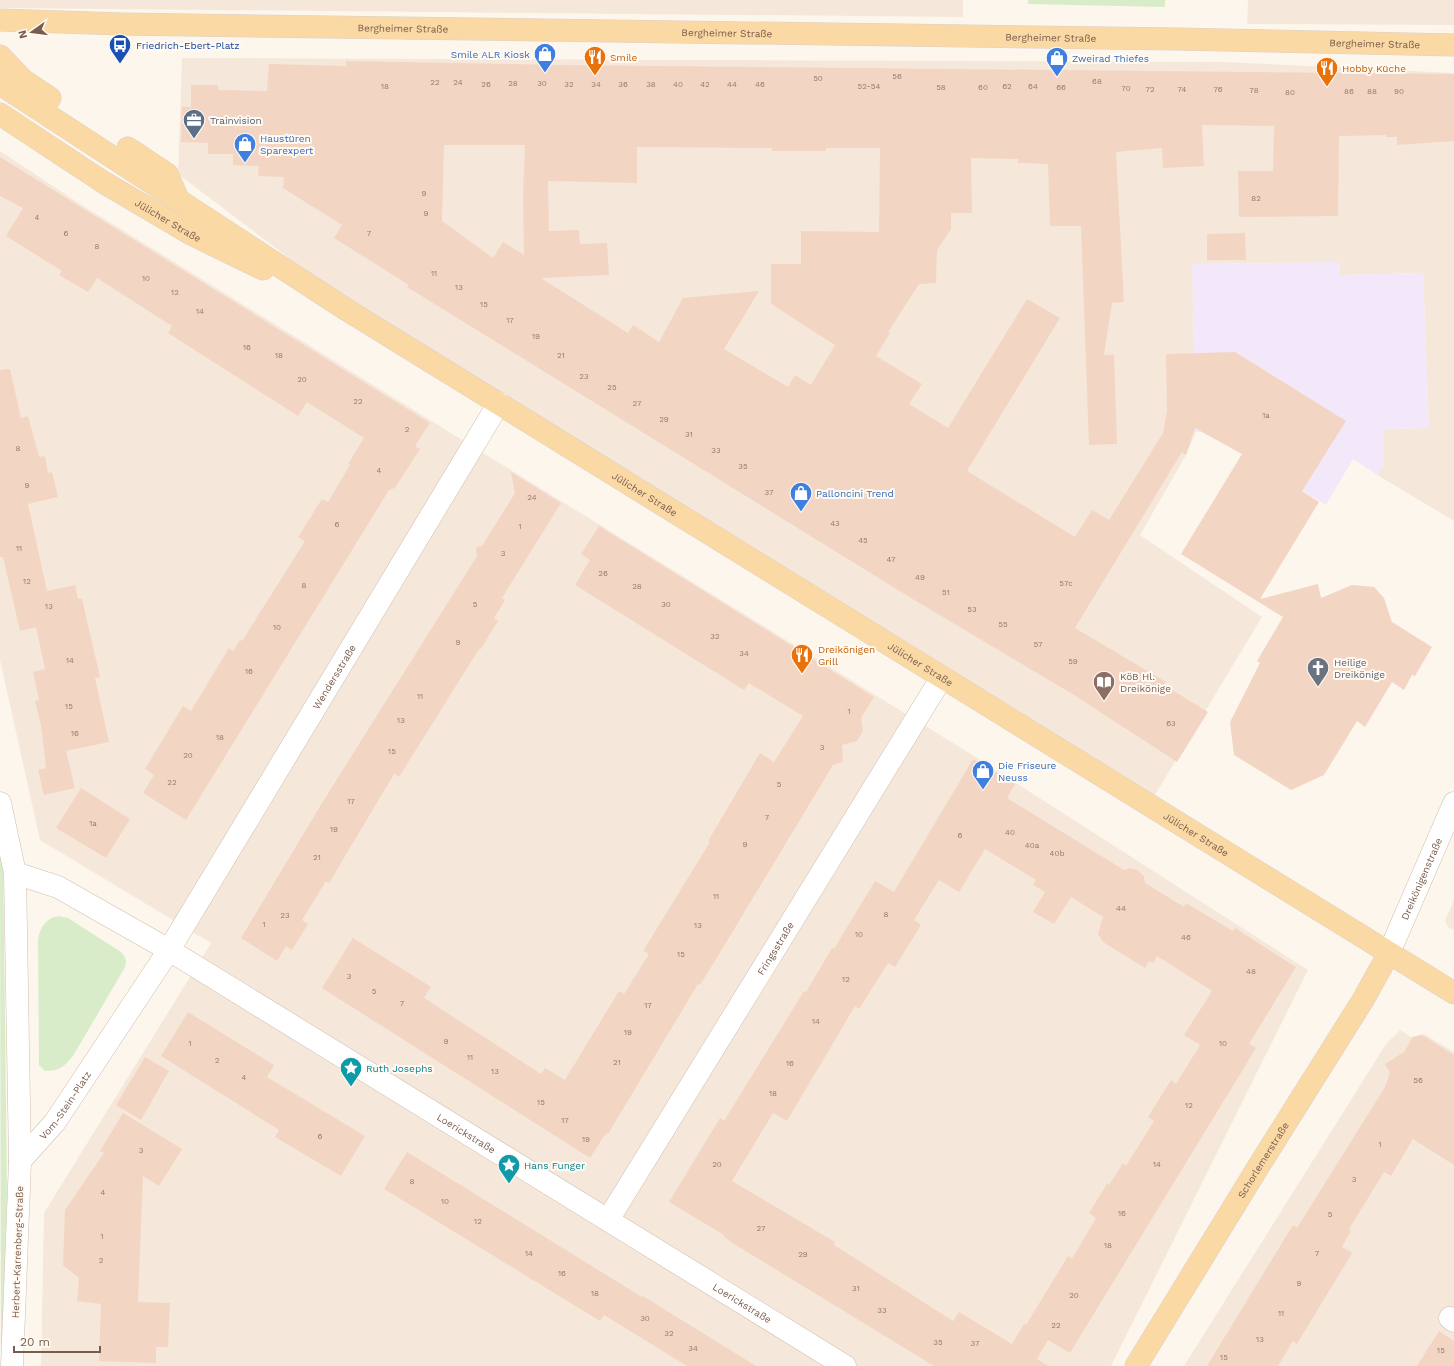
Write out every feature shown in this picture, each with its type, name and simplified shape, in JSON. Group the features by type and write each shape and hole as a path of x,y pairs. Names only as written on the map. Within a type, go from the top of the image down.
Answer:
{"main road":[{"name":"Bergheimer Straße","path":"0,20 113,24 1185,39 1454,45"},
{"path":"0,56 23,80 167,174 178,199"},
{"name":"Jülicher Straße","path":"7,88 347,310 1454,993"},
{"name":"Jülicher Straße","path":"0,114 103,182 194,235 347,310"},
{"name":"Schorlemerstraße","path":"1136,1366 1363,1000 1389,953"}],"street":[{"name":"Wendersstraße","path":"169,950 499,403"},
{"name":"Fringsstraße","path":"608,1220 942,677"},
{"path":"0,803 15,873 20,1161"},
{"name":"Dreikönigenstraße","path":"1389,953 1454,803"},
{"path":"15,873 58,887 169,950"},
{"name":"Vom-Stein-Platz","path":"20,1161 55,1122 169,950"},
{"name":"Loerickstraße","path":"169,950 845,1366"},
{"name":"Herbert-Karrenberg-Straße","path":"12,1366 20,1161"}],"shaded area":[{"path":"0,0 963,0 963,17 0,8"},
{"path":"1248,0 1454,0 1454,25 1247,24"},
{"path":"182,58 1225,62 1454,73 1454,521 1377,475 1384,465 1384,429 1429,428 1423,273 1340,275 1339,262 1192,264 1196,432 1186,455 1140,535 1262,617 1150,803 351,305 178,174"},
{"path":"0,151 77,202 974,756 1308,970 1111,1366 41,1366 44,1213 211,943 40,840 0,660"},
{"path":"1339,262 1340,275 1423,273 1429,428 1384,429 1384,465 1377,475 1353,459 1326,505 1242,454 1202,432 1196,432 1192,264"},
{"path":"1454,900 1454,930 1448,927 1445,921"},
{"path":"1400,1030 1411,1037 1424,1034 1454,1052 1454,1366 1184,1366 1386,1044"}],"green space":[{"path":"1028,0 1165,0 1165,7 1028,4"},
{"path":"0,837 3,850 7,1195 1,1366"},
{"path":"59,916 68,918 121,952 126,962 124,969 73,1056 61,1068 45,1071 39,1065 38,939 45,923 54,917"}],"building":[{"path":"346,61 557,65 1454,74 1454,141 1397,145 1397,137 1386,137 1386,135 1339,136 1338,216 1239,217 1238,171 1273,171 1274,126 1202,125 1204,166 1163,168 1162,148 1116,152 1124,302 1112,303 1104,355 1114,355 1117,444 1089,445 1081,226 1050,226 1048,164 1018,163 1018,159 971,158 972,213 951,213 951,229 937,250 936,283 919,284 888,332 890,333 876,356 922,384 909,404 948,428 1027,299 1060,318 967,471 1075,537 1092,510 1109,520 1163,433 1167,411 1166,354 1235,352 1346,421 1302,491 1319,502 1260,599 1318,584 1321,598 1352,585 1374,587 1384,598 1392,622 1432,647 1415,676 1412,675 1404,690 1392,682 1365,727 1357,721 1324,775 1291,790 1234,755 1230,722 1260,663 1257,661 1283,617 1181,554 1242,454 1195,428 1186,455 1182,452 1075,628 1166,682 1164,685 1208,712 1177,762 1074,695 911,598 407,287 409,285 334,238 342,225 283,188 284,177 258,176 259,166 233,165 233,154 208,154 208,143 181,142 182,107 191,107 191,85 218,85 218,90 267,91 269,64 346,66","holes":["444,145 525,145 523,193 524,255 503,242 493,258 442,221","637,147 772,148 772,151 826,151 826,148 880,148 879,232 801,231 801,264 771,264 771,304 835,345 811,385 795,375 788,387 724,349 759,291 683,298 659,342 633,325 628,333 541,278 609,275 607,243 580,244 579,230 549,231 548,181 637,183"]},
{"path":"0,157 430,423 415,446 420,449 395,488 389,490 186,820 143,793 154,775 145,769 183,706 191,711 229,648 233,651 240,640 242,641 305,541 298,537 322,499 328,502 364,438 307,402 298,416 168,333 172,326 97,278 88,292 59,275 62,271 6,236 23,208 0,196"},
{"path":"1245,233 1246,260 1207,260 1207,234"},
{"path":"10,369 21,418 28,416 39,457 45,456 48,473 52,472 58,497 28,504 47,591 75,585 78,599 82,599 100,677 95,678 109,742 66,751 75,788 44,795 38,770 46,768 41,725 35,701 39,700 33,672 45,669 36,627 20,631 3,557 0,557 0,370"},
{"path":"511,472 561,503 502,598 505,600 494,618 498,621 399,777 394,774 329,883 326,881 302,920 308,924 292,950 286,946 277,961 241,938 322,803 477,556 476,547 482,546 515,493"},
{"path":"599,526 874,697 861,718 863,731 857,741 842,745 843,762 833,765 718,956 700,985 698,984 608,1134 606,1133 590,1158 322,988 353,938 431,987 424,998 541,1074 545,1068 565,1080 619,991 624,994 649,954 643,951 710,842 708,841 760,753 774,762 803,716 749,683 744,690 575,585 590,560 581,554"},
{"path":"973,759 1015,784 1007,798 1124,870 1130,868 1137,870 1144,876 1145,883 1184,907 1186,903 1233,931 1235,928 1296,967 1249,1044 1256,1048 1070,1353 1048,1340 1037,1359 1048,1366 934,1366 734,1244 723,1236 724,1235 669,1202 720,1118 724,1121 804,991 806,992 832,948 834,949 875,881 894,892","holes":["985,849 1036,880 1033,885 1045,892 1033,912 1054,924 1071,897 1103,917 1098,934 1103,942 1145,968 1149,961 1153,963 1157,956 1212,991 1184,1035 1200,1045 1176,1084 1171,1080 1148,1117 1154,1121 1126,1166 1123,1163 1109,1185 1107,1184 1089,1213 1096,1218 1072,1259 1068,1256 1026,1325 1024,1324 1012,1344 959,1312 953,1321 834,1245 835,1242 732,1181 773,1113 787,1121 855,1006 859,1009 888,963 895,967 921,925 914,920 939,880 959,892"]},
{"path":"81,788 130,819 106,858 56,828"},
{"path":"188,1012 274,1065 267,1077 365,1136 341,1176 275,1137 279,1130 161,1056"},
{"path":"1422,1035 1454,1055 1454,1165 1413,1139 1391,1176 1384,1172 1349,1229 1351,1231 1342,1247 1352,1253 1297,1344 1293,1341 1278,1366 1207,1366 1293,1225 1297,1228 1385,1087 1390,1073 1385,1064 1404,1052 1413,1037"},
{"path":"145,1057 169,1071 141,1120 116,1105"},
{"path":"123,1113 182,1149 159,1186 143,1176 138,1302 170,1303 168,1347 156,1347 156,1363 99,1361 101,1304 77,1301 79,1278 63,1265 65,1210 104,1153 100,1151"},
{"path":"407,1152 756,1366 687,1366 604,1315 600,1321 384,1189"},
{"path":"1439,1331 1454,1341 1454,1366 1417,1366"}],"place":[{"name":"Friedrich-Ebert-Platz","path":"120,64"},
{"name":"Smile ALR Kiosk","path":"545,74"},
{"name":"Smile","path":"595,76"},
{"name":"Zweirad Thiefes","path":"1057,78"},
{"name":"Hobby Küche","path":"1327,88"},
{"name":"Trainvision","path":"194,140"},
{"name":"Haustüren Sparexpert","path":"245,164"},
{"name":"Palloncini Trend","path":"801,512"},
{"name":"Dreikönigen Grill","path":"802,674"},
{"name":"Heilige Dreikönige","path":"1318,688"},
{"name":"KöB Hl. Dreikönige","path":"1104,702"},
{"name":"Die Friseure Neuss","path":"983,790"},
{"name":"Ruth Josephs","path":"351,1088"},
{"name":"Hans Funger","path":"509,1184"}]}
